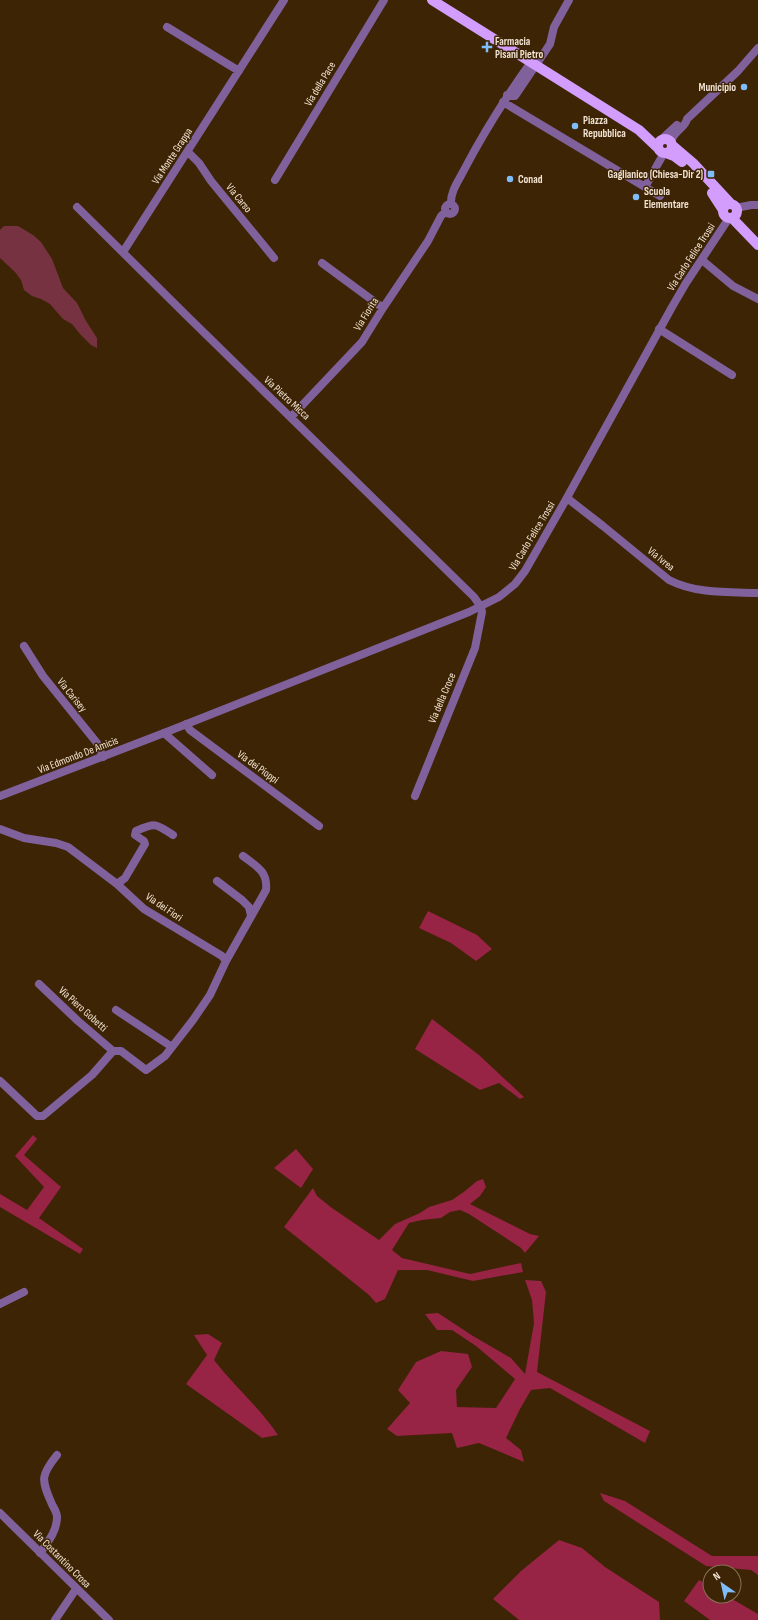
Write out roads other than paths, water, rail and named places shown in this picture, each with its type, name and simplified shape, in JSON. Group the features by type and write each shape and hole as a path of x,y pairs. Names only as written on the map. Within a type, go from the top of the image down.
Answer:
{"main road":[{"path":"433,0 665,146 698,169 758,244"}],"street":[{"name":"Via Monte Grappa","path":"123,252 284,0"},
{"name":"Via della Pace","path":"275,180 384,0"},
{"path":"569,0 554,27 550,44 505,99 622,174 660,196"},
{"path":"167,27 239,71"},
{"path":"646,187 665,146 664,137 738,71 758,48"},
{"name":"Via Fiorita","path":"291,417 362,342 428,241 441,216 446,212 449,214 454,213 455,208 451,204 450,198 505,99"},
{"name":"Via Carso","path":"188,152 199,163 211,181 274,258"},
{"path":"731,212 750,205 758,205"},
{"name":"Via Pietro Micca","path":"77,207 184,314 474,597 481,606"},
{"name":"Via Carlo Felice Trossi","path":"250,698 481,606 499,597 515,584 525,571 567,498 659,329 731,212"},
{"path":"702,260 733,286 758,299"},
{"path":"322,263 383,308"},
{"path":"659,329 732,375"},
{"name":"Via Ivrea","path":"567,498 669,580 677,584 686,588 702,590 758,593"},
{"name":"Via della Croce","path":"415,796 475,648 481,621 481,606"},
{"name":"Via Carisey","path":"24,646 43,676 97,743 104,756"},
{"name":"Via Edmondo De Amicis","path":"0,796 250,698"},
{"name":"Via dei Pioppi","path":"186,724 190,730 319,826"},
{"path":"164,733 212,776"},
{"path":"117,884 125,878 145,844 144,841 135,835 136,831 152,824 173,835"},
{"name":"Via dei Fiori","path":"0,829 24,838 56,843 68,847 117,884 144,909 222,956 226,961"},
{"path":"116,1010 172,1047 193,1020 210,994 226,961 266,890 267,881 263,873 243,856"},
{"path":"217,881 249,907 251,916"},
{"name":"Via Piero Gobetti","path":"39,984 78,1021 113,1051 121,1051 146,1070 165,1056 172,1047"},
{"path":"0,1081 38,1116 43,1116 92,1075 113,1051"},
{"path":"0,1304 24,1292"},
{"path":"40,1553 50,1538 56,1523 57,1515 49,1497 44,1479 44,1472 57,1455"},
{"name":"Via Costantino Crosa","path":"0,1513 109,1620"},
{"path":"55,1620 76,1589"}],"place":[{"name":"Farmacia Pisani Pietro","path":"487,47"},
{"name":"Municipio","path":"744,87"},
{"name":"Piazza Repubblica","path":"575,126"},
{"name":"Gaglianico (Chiesa-Dir 2)","path":"711,174"},
{"name":"Conad","path":"510,179"},
{"name":"Scuola Elementare","path":"636,197"}]}
